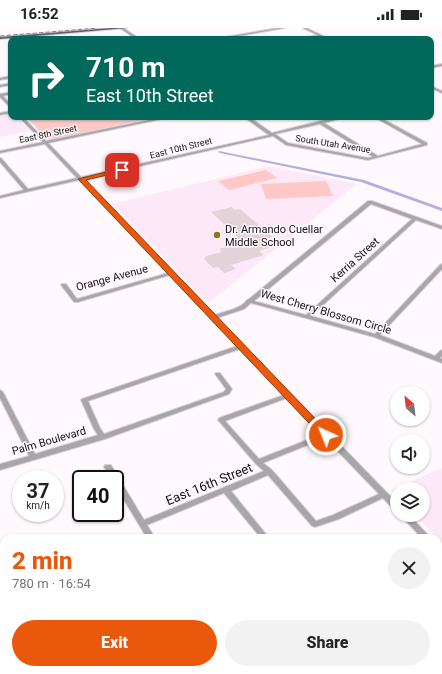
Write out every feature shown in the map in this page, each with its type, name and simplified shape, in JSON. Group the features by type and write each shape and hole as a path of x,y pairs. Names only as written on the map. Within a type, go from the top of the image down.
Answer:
{"main road":[{"path":"24,36 125,28"}],"street":[{"path":"122,28 134,36"},
{"path":"240,36 283,28"},
{"path":"304,28 320,35"},
{"path":"315,36 320,35"},
{"path":"0,95 8,102"},
{"path":"24,120 390,501"},
{"name":"East 8th Street","path":"0,152 155,120"},
{"name":"South Utah Avenue","path":"251,120 287,144 368,159 404,151 426,144 382,120"},
{"name":"East 10th Street","path":"0,197 330,120"},
{"path":"320,122 378,157"},
{"path":"0,159 27,191"},
{"path":"214,317 242,308 370,202 442,228"},
{"name":"Kerria Street","path":"307,317 415,218"},
{"path":"376,336 442,266"},
{"name":"Orange Avenue","path":"64,286 76,301 172,273"},
{"name":"West Cherry Blossom Circle","path":"249,301 376,336 439,360"},
{"path":"103,436 97,429 84,400 242,346"},
{"path":"439,360 442,352"},
{"name":"Palm Boulevard","path":"0,467 103,436 227,393 229,389 227,384 218,374"},
{"path":"0,392 33,456"},
{"path":"258,462 221,420 289,395"},
{"name":"East 16th Street","path":"142,524 269,472 258,462 326,435"},
{"path":"108,467 148,534"},
{"path":"269,472 315,524 336,517 384,495"},
{"path":"226,490 262,534"},
{"path":"411,522 423,534"}],"shaded area":[{"path":"8,115 8,120 20,120 30,131 0,137 0,116"},
{"path":"29,120 145,120 48,140"},
{"name":"Dr. Armando Cuellar Middle School","path":"269,166 357,184 208,303 112,204"},
{"path":"266,170 277,178 229,190 218,181"},
{"path":"326,181 333,196 266,199 261,184"},
{"path":"442,468 442,534 433,534 422,522 430,522 430,482 410,482"}],"building":[{"name":"Dr. Armando Cuellar Middle School","path":"232,207 235,210 240,209 273,237 265,239 270,243 268,248 259,251 264,255 231,265 236,269 224,273 218,267 213,268 204,259 206,256 222,252 219,249 235,245 232,242 236,235 211,212"}],"waterway":[{"path":"220,152 362,181 442,210"}],"railway":[{"path":"0,36 98,28"}],"place":[{"name":"Dr. Armando Cuellar Middle School","path":"217,235"}],"route":[{"path":"122,170 82,179 326,435"}]}
